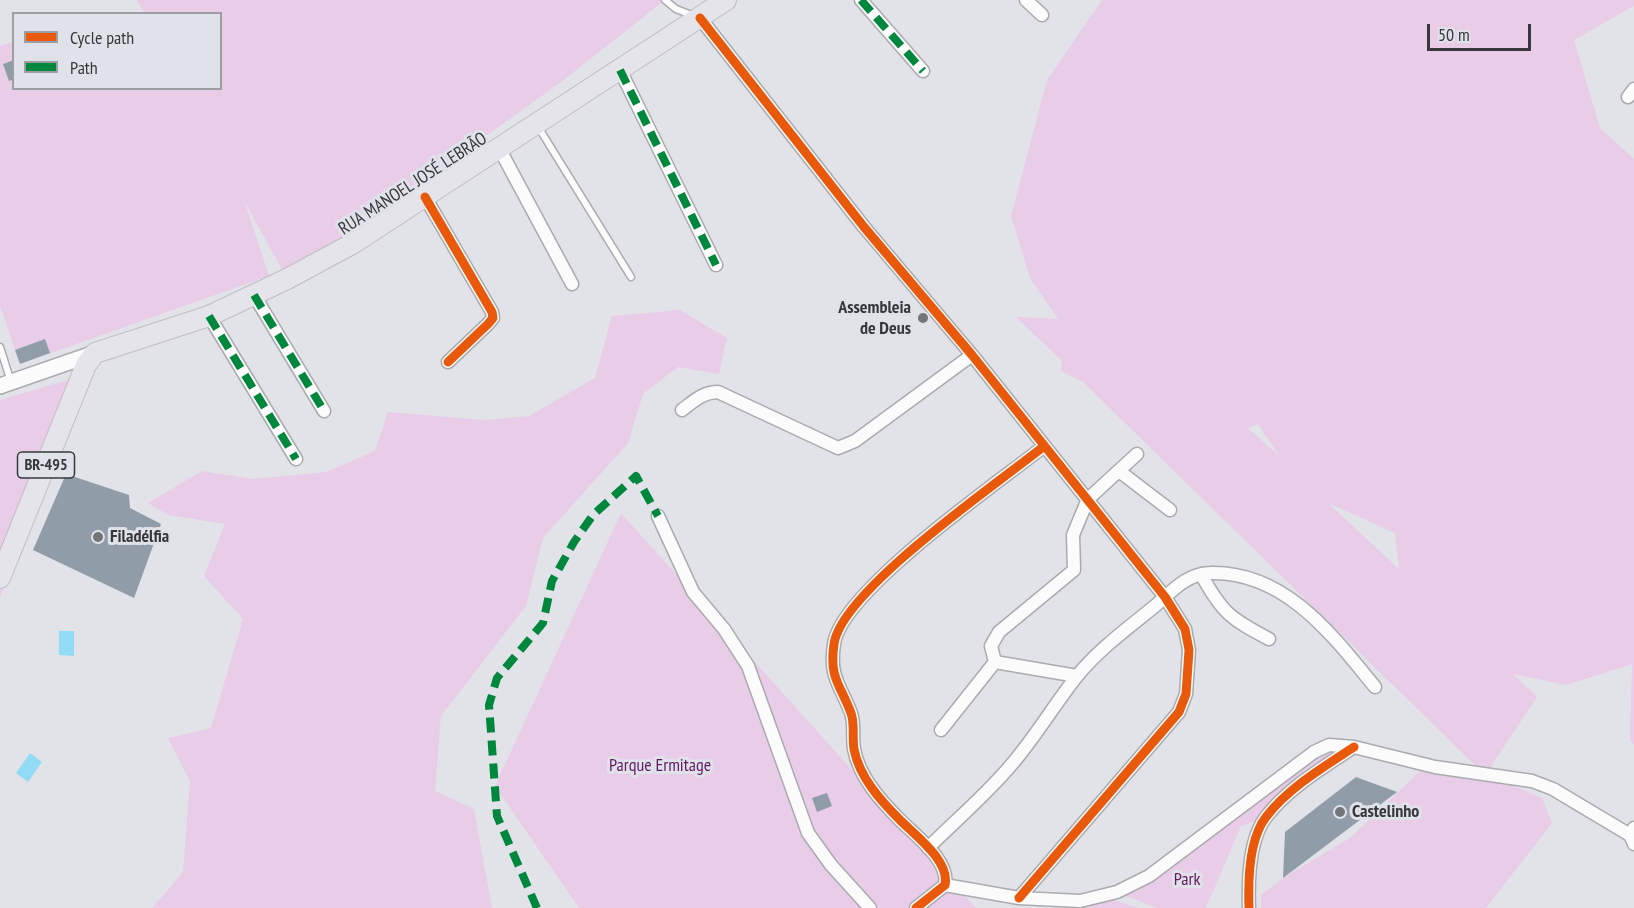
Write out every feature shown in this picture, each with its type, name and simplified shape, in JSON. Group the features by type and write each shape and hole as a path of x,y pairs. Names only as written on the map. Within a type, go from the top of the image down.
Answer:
{"main road":[{"name":"RUA MANOEL JOSÉ LEBRÃO","path":"95,353 210,315 352,244 726,0"},
{"name":"BR-495","path":"0,578 7,547 86,365 95,353"}],"street":[{"path":"861,0 923,71"},
{"path":"1026,0 1042,15"},
{"path":"700,18 864,227 972,355 1043,447 1088,499 1165,597 1185,629 1189,650 1186,694 1179,712 1019,898"},
{"path":"620,70 716,265"},
{"path":"499,148 572,284"},
{"path":"425,197 492,312 492,318 488,324 448,362"},
{"path":"254,295 324,411"},
{"path":"210,315 296,459"},
{"name":"RUA MANOEL JOSÉ LEBRÃO","path":"6,384 95,353"},
{"path":"682,410 709,392 718,392 838,448 855,441 972,355"},
{"path":"945,885 945,872 928,848 885,805 861,770 854,748 851,713 834,678 836,634 854,605 890,567 1043,447"},
{"path":"995,662 991,646 999,632 1074,570 1072,535 1088,499 1137,454"},
{"path":"1119,471 1170,510"},
{"path":"658,516 693,592 724,629 748,666 808,833 831,865 870,908"},
{"path":"928,848 1010,767 1077,676 1102,649 1181,583 1201,574 1214,573 1244,578 1289,597 1315,618 1375,687"},
{"path":"1201,574 1219,605 1232,619 1269,639"},
{"path":"995,662 1077,676"},
{"path":"941,730 995,662"},
{"path":"916,908 945,885 1019,898 1080,901 1117,892 1149,876 1314,752 1329,745 1354,747 1435,767 1532,781 1553,789 1632,836"},
{"path":"1249,908 1248,890 1254,851 1258,833 1265,818 1320,770 1354,747"}],"lane":[{"path":"666,0 676,9 700,18"},
{"path":"537,125 631,277"},
{"path":"0,347 6,384"}],"green space":[{"path":"137,0 665,0 561,82 287,279 244,200 269,276 20,364 0,306 0,46 12,42 12,90 222,90 222,12 143,12"},
{"path":"1102,0 1634,0 1634,6 1574,40 1600,128 1634,159 1634,745 1630,740 1632,664 1566,685 1513,674 1537,697 1485,775 1083,382 1061,371 1062,361 1016,317 1058,319 1030,278 1011,216 1047,80","holes":["1258,424 1278,454 1278,455 1248,428","1328,503 1395,533 1399,569"]},
{"path":"680,310 727,338 719,374 678,367 643,394 628,443 543,538 526,606 441,716 435,791 474,809 492,908 152,908 183,872 190,781 168,738 211,728 243,619 204,576 225,524 168,515 148,503 202,471 253,479 326,472 375,451 388,412 485,420 529,416 595,378 612,316"},
{"path":"82,376 39,484 0,598 0,400"},
{"name":"Parque Ermitage","path":"621,513 976,908 579,908 495,786"},
{"name":"Park","path":"1339,745 1265,818 1241,826 1206,908 1156,908 1117,892"},
{"path":"1421,770 1490,776 1542,798 1552,823 1486,908 1261,908 1261,895 1283,878 1350,838"},
{"path":"1110,899 1138,908 1085,908"}],"water":[{"path":"59,631 74,631 74,656 59,655"},
{"path":"30,753 42,762 28,782 16,773"}],"building":[{"path":"12,61 12,80 9,81 3,64"},
{"path":"45,339 50,353 20,364 15,350"},
{"name":"Filadélfia","path":"66,474 129,495 130,508 161,524 134,598 33,550"},
{"name":"Castelinho","path":"1356,777 1397,792 1283,878 1285,832"},
{"path":"827,793 832,806 817,812 812,798"}],"marked path":[{"path":"861,0 923,71"},
{"path":"620,70 716,265"},
{"path":"254,295 324,411"},
{"path":"209,316 296,459"},
{"path":"537,908 497,816 489,705 497,678 543,623 552,581 574,542 593,515 636,476 658,516"}],"cycle path":[{"path":"700,18 864,227 972,355 1165,597 1185,629 1189,650 1186,694 1179,712 1019,898"},
{"path":"425,197 492,312 493,318 448,362"},
{"path":"916,908 945,885 945,876 937,858 886,805 872,788 861,769 854,749 852,717 834,673 834,644 843,622 863,596 891,568 959,511 1043,447"},
{"path":"1249,908 1249,873 1253,848 1260,826 1285,796 1354,747"}],"place":[{"name":"Assembleia de Deus","path":"923,318"},
{"name":"Filadélfia","path":"98,537"},
{"name":"Castelinho","path":"1340,812"}]}
